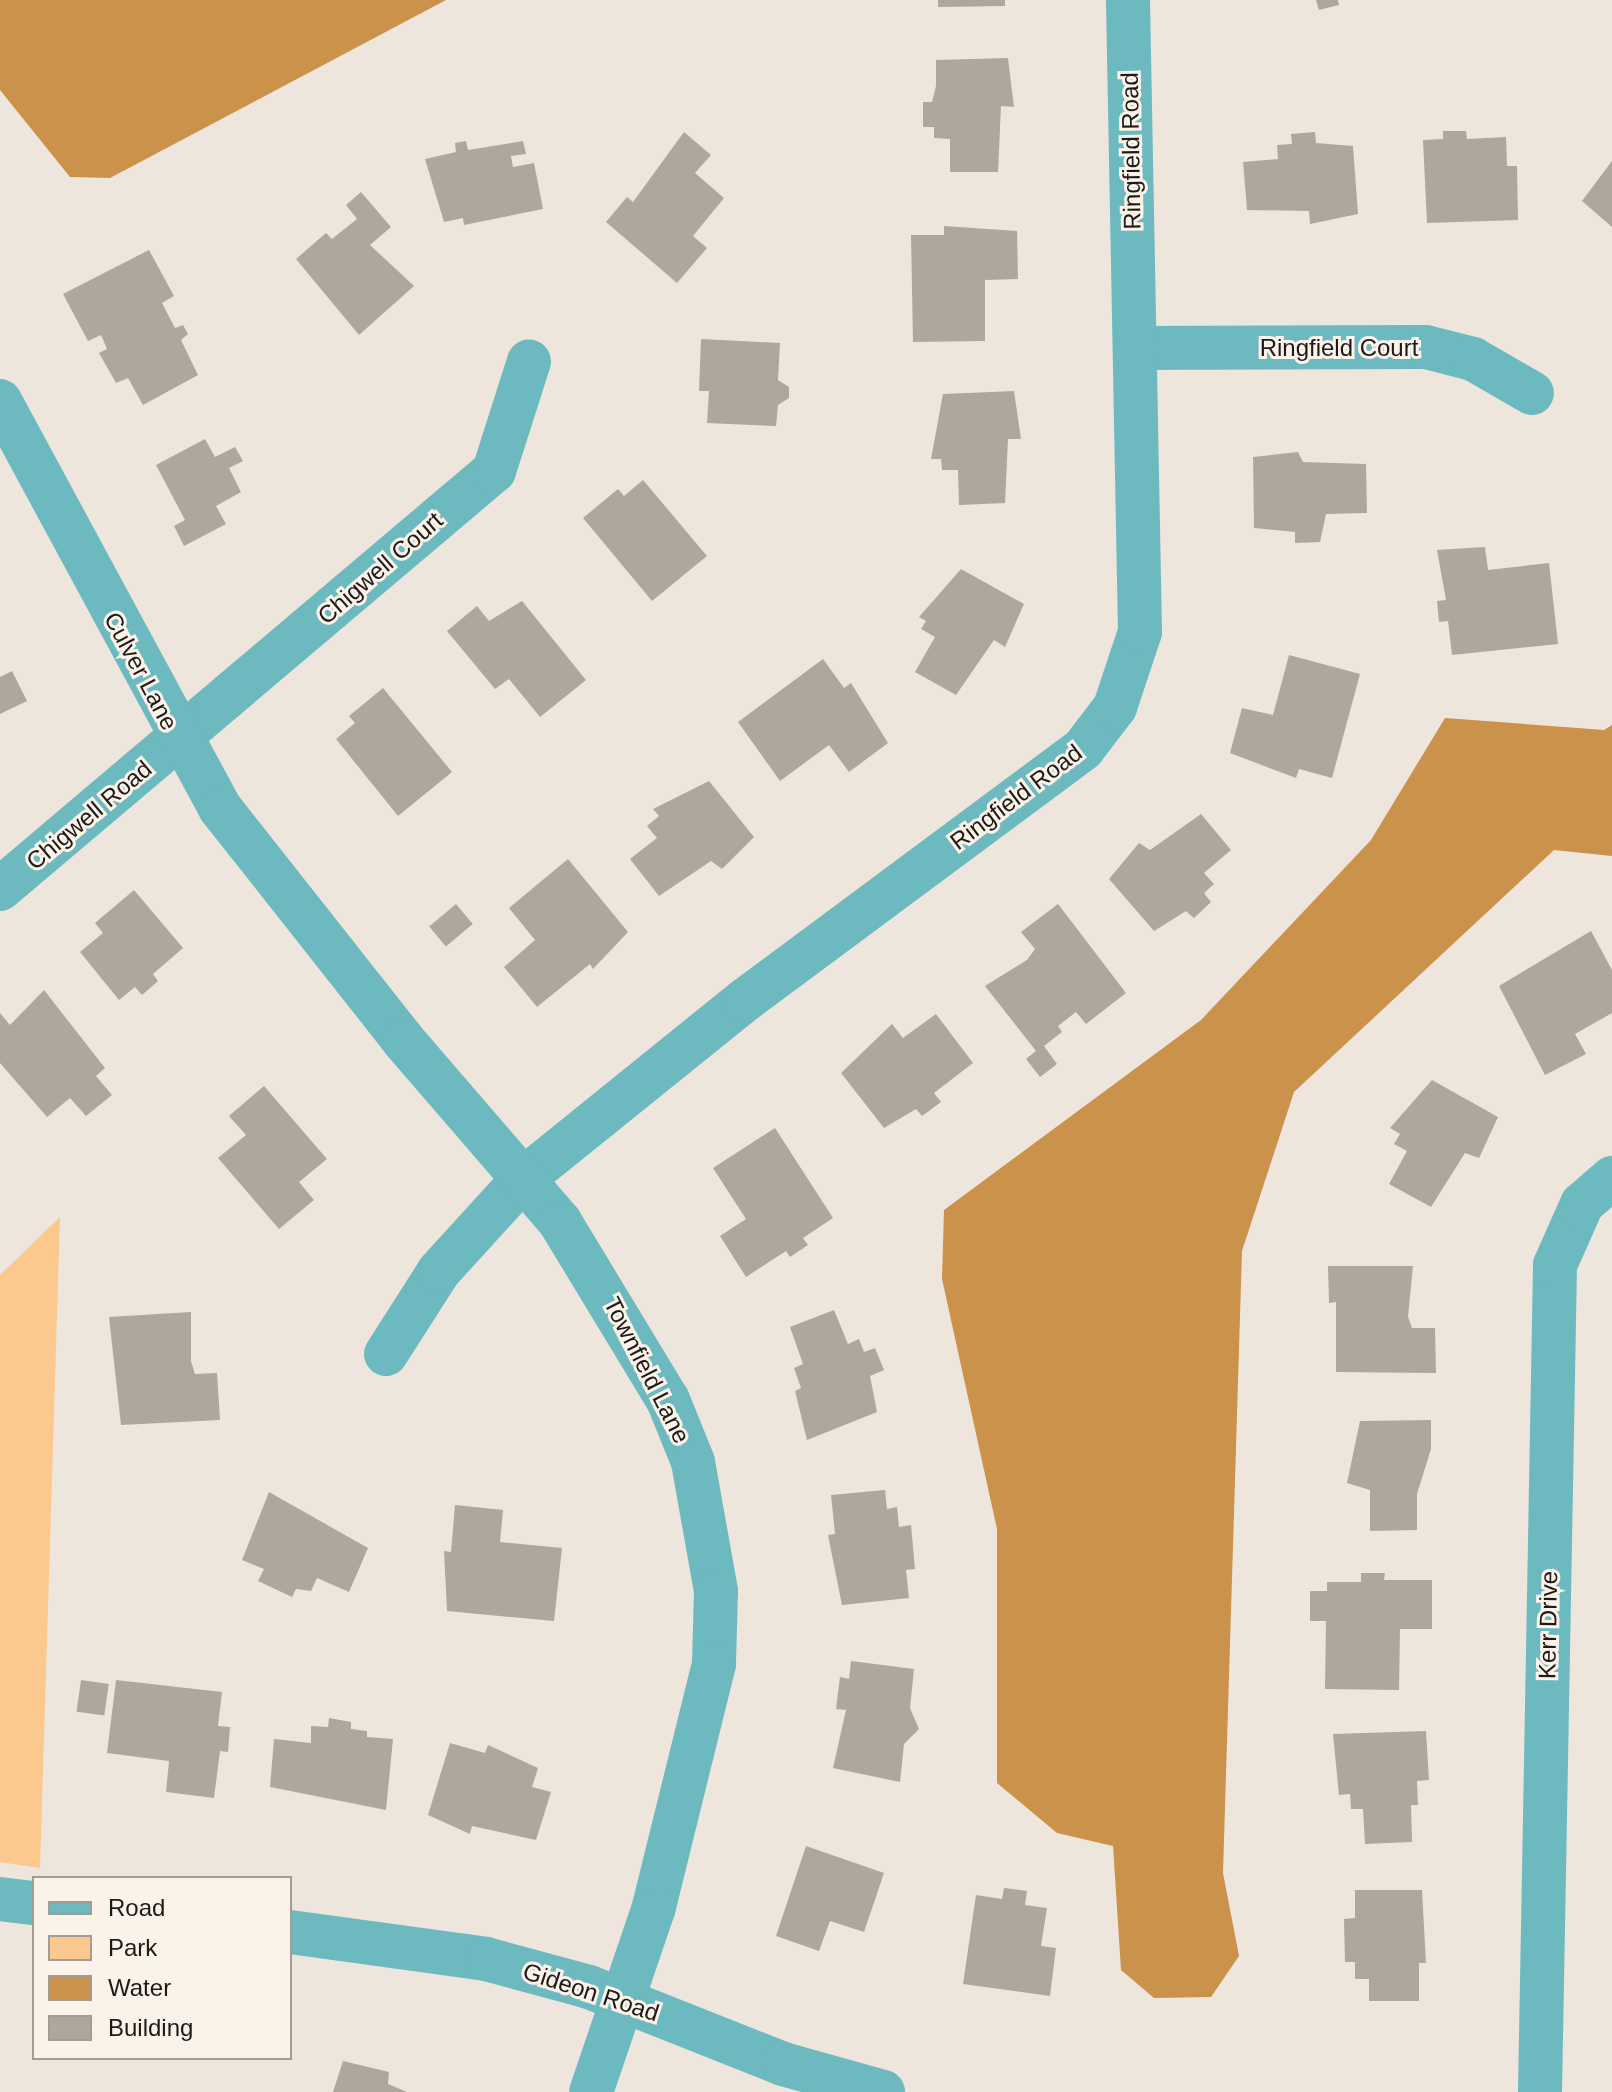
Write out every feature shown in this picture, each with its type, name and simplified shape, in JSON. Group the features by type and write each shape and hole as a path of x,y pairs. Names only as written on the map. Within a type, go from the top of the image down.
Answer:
{"street":[{"name":"Ringfield Road","path":"386,1354 439,1271 523,1179 745,1000 1083,749 1115,707 1140,632 1128,0"},
{"name":"Ringfield Court","path":"1135,348 1426,347 1473,359 1532,393"},
{"name":"Chigwell Court","path":"178,741 494,471 529,361"},
{"name":"Culver Lane","path":"0,401 178,741 220,808 310,923"},
{"name":"Chigwell Road","path":"0,889 178,741"},
{"name":"Townfield Lane","path":"310,923 523,1179 612,1298 668,1400 693,1462 709,1533 714,1664 653,1910 591,2092"},
{"name":"Kerr Drive","path":"1540,2092 1555,1265 1582,1204 1612,1178"},
{"path":"0,1899 32,1903"},
{"name":"Gideon Road","path":"292,1932 486,1959 623,1999 783,2064 883,2092"}],"green space":[{"path":"60,1217 40,1868 0,1862 0,1275"}],"water":[{"path":"0,0 446,0 110,178 70,177 0,90"},
{"path":"1445,718 1604,730 1612,725 1612,856 1554,850 1294,1092 1242,1251 1223,1873 1239,1956 1211,1997 1154,1998 1121,1970 1113,1846 1057,1833 997,1783 997,1529 942,1279 944,1210 1201,1020 1371,840"}],"building":[{"path":"938,0 1005,0 1005,6 938,7"},
{"path":"1316,0 1338,0 1339,5 1319,10"},
{"path":"1008,58 1014,107 1001,106 998,172 950,172 950,139 934,138 934,127 923,127 923,102 932,102 936,86 936,60"},
{"path":"1443,131 1466,131 1467,139 1506,137 1507,166 1517,166 1518,220 1427,223 1423,140 1443,139"},
{"path":"684,132 711,155 695,173 724,198 693,236 707,248 677,283 606,222 627,197 633,202"},
{"path":"1315,132 1316,143 1353,146 1358,214 1310,224 1309,211 1247,210 1243,162 1278,159 1277,145 1292,144 1291,134"},
{"path":"466,141 468,150 523,141 526,154 511,156 513,167 534,163 543,209 464,225 463,218 444,222 425,159 456,152 455,143"},
{"path":"1612,161 1612,227 1582,201"},
{"path":"361,192 391,227 370,245 414,286 359,335 296,259 326,233 332,239 357,219 346,205"},
{"path":"944,226 1017,231 1018,279 985,280 985,341 913,342 911,235 944,235"},
{"path":"149,250 174,296 162,303 175,328 183,325 188,334 181,340 198,375 143,405 128,378 116,383 99,353 107,349 101,335 88,341 63,294"},
{"path":"701,339 780,343 778,380 789,387 789,398 778,405 776,426 707,423 709,391 699,391"},
{"path":"1014,391 1021,439 1008,439 1005,503 959,505 958,470 942,470 941,459 931,459 943,394"},
{"path":"205,439 215,457 235,447 243,461 229,468 241,492 216,506 226,524 184,546 174,526 185,520 156,465"},
{"path":"1298,452 1303,462 1366,464 1367,513 1326,514 1320,542 1295,543 1295,532 1254,528 1253,457"},
{"path":"643,480 707,556 652,601 583,518 618,489 624,496"},
{"path":"1485,547 1488,570 1549,563 1558,644 1452,655 1448,621 1439,622 1437,601 1446,600 1437,550"},
{"path":"961,569 1024,604 1005,647 994,640 956,695 915,672 935,637 921,629 926,621 919,617"},
{"path":"522,601 586,680 540,717 509,679 495,689 447,631 477,606 489,621"},
{"path":"1289,655 1360,674 1332,778 1299,769 1296,778 1230,753 1242,708 1273,715"},
{"path":"823,659 844,688 851,683 888,743 849,772 829,745 780,781 738,722"},
{"path":"12,671 27,701 0,714 0,677"},
{"path":"383,688 452,772 398,816 336,739 355,723 349,716"},
{"path":"709,781 754,837 722,869 711,861 659,896 630,859 657,838 647,826 659,816 653,809"},
{"path":"1201,814 1231,850 1204,873 1214,884 1204,893 1211,902 1194,918 1186,911 1154,931 1109,879 1139,843 1150,850"},
{"path":"568,859 628,932 593,969 590,964 537,1007 504,967 535,940 509,908"},
{"path":"134,890 183,948 153,974 158,981 142,995 135,987 119,1000 80,952 103,933 95,923"},
{"path":"456,904 473,924 446,946 429,926"},
{"path":"1058,904 1126,993 1086,1024 1076,1012 1058,1026 1062,1032 1044,1046 1057,1064 1040,1077 1026,1059 1036,1051 985,986 1027,960 1035,949 1021,932"},
{"path":"1591,931 1612,970 1612,1013 1575,1034 1586,1054 1545,1075 1499,986"},
{"path":"44,990 105,1068 96,1076 112,1095 86,1116 70,1098 47,1117 0,1063 0,1013 10,1025"},
{"path":"936,1014 973,1063 934,1093 941,1102 922,1116 916,1109 884,1128 841,1073 892,1024 903,1038"},
{"path":"1432,1080 1498,1117 1479,1158 1465,1153 1431,1207 1389,1184 1407,1151 1394,1144 1400,1134 1390,1128"},
{"path":"264,1086 327,1159 299,1182 314,1200 279,1229 218,1158 246,1135 229,1116"},
{"path":"775,1128 833,1218 803,1238 808,1245 790,1257 786,1251 746,1277 720,1236 746,1219 713,1168"},
{"path":"1328,1266 1413,1266 1408,1317 1412,1328 1435,1328 1436,1373 1336,1372 1336,1302 1329,1303"},
{"path":"834,1310 848,1344 859,1339 864,1352 875,1348 884,1370 870,1376 877,1412 807,1440 795,1391 801,1388 794,1368 803,1364 790,1327"},
{"path":"191,1312 191,1361 195,1374 217,1373 220,1420 121,1425 109,1317"},
{"path":"1431,1420 1431,1449 1417,1494 1417,1530 1370,1531 1370,1490 1347,1483 1360,1421"},
{"path":"885,1490 887,1509 897,1507 899,1527 911,1525 915,1569 906,1570 909,1598 842,1605 828,1535 835,1534 831,1495"},
{"path":"269,1492 368,1548 349,1592 317,1578 311,1591 296,1589 292,1597 258,1581 264,1569 242,1560"},
{"path":"455,1505 503,1510 500,1542 562,1548 554,1621 447,1611 444,1551 451,1552"},
{"path":"1361,1573 1385,1573 1384,1580 1432,1580 1432,1629 1400,1629 1399,1690 1325,1689 1326,1621 1310,1621 1310,1591 1327,1591 1327,1582 1361,1582"},
{"path":"851,1661 914,1669 910,1708 919,1729 904,1744 900,1782 833,1768 846,1710 836,1709 840,1677 849,1679"},
{"path":"81,1680 109,1684 104,1716 77,1712"},
{"path":"116,1680 222,1692 218,1726 230,1727 228,1752 220,1751 214,1798 166,1792 169,1761 107,1753"},
{"path":"329,1718 351,1722 351,1729 367,1731 367,1737 393,1739 386,1810 270,1787 274,1739 311,1743 311,1726 328,1727"},
{"path":"1426,1731 1429,1780 1417,1781 1418,1805 1411,1805 1412,1842 1365,1844 1363,1809 1351,1809 1350,1794 1339,1795 1333,1734"},
{"path":"450,1743 485,1753 488,1745 538,1768 532,1787 551,1792 536,1840 472,1826 470,1834 428,1815"},
{"path":"806,1846 884,1873 864,1932 830,1921 819,1951 776,1936"},
{"path":"1004,1888 1027,1891 1025,1905 1047,1908 1041,1946 1056,1948 1050,1996 963,1984 976,1895 1002,1899"},
{"path":"1355,1890 1422,1890 1426,1963 1419,1963 1419,2001 1369,2001 1369,1979 1355,1979 1355,1962 1345,1962 1344,1919 1355,1918"},
{"path":"343,2061 389,2072 388,2084 407,2092 333,2092"}]}
